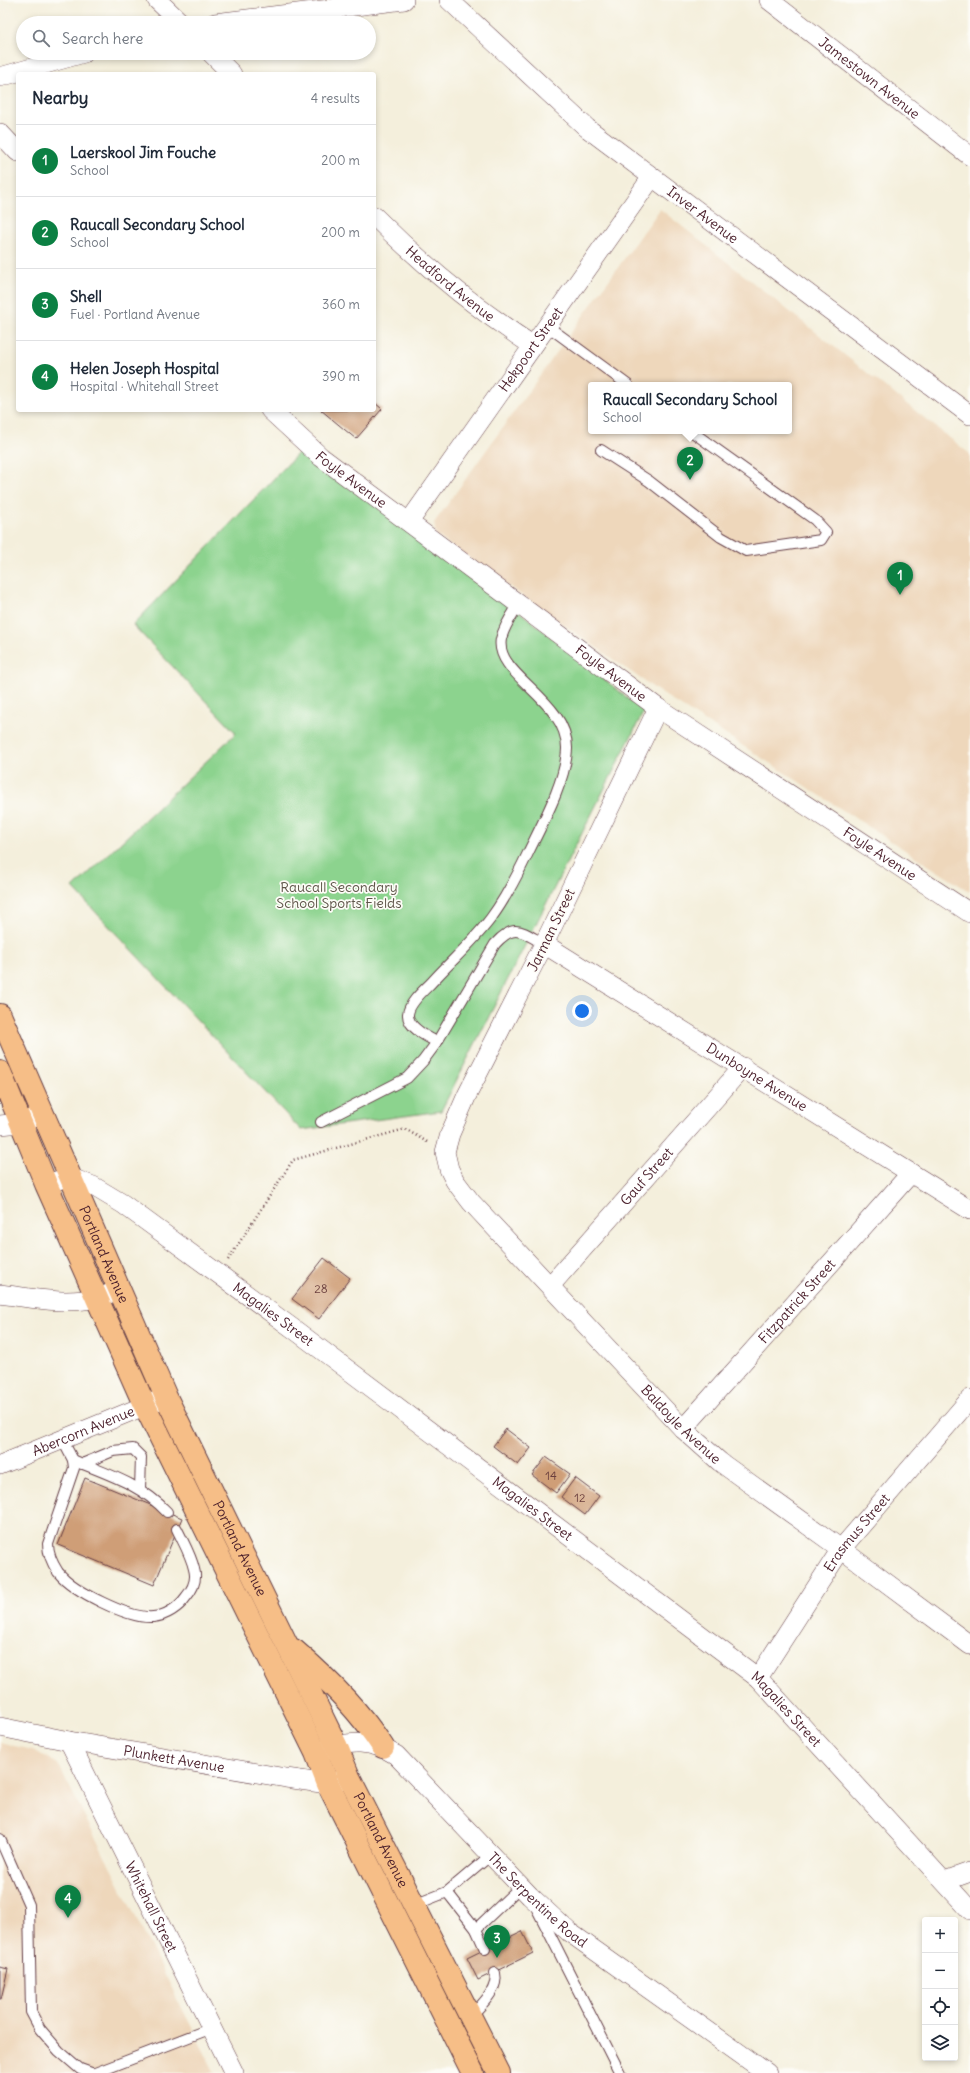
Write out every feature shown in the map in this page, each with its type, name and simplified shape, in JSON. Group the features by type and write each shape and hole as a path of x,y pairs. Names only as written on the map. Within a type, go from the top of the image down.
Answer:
{"main road":[{"name":"Portland Avenue","path":"0,1015 69,1177 120,1289 166,1396 336,1745 349,1777 499,2073"},
{"name":"Portland Avenue","path":"0,1072 10,1124 46,1184 144,1404 316,1753 328,1784 472,2073"},
{"path":"286,1642 351,1705 369,1726 383,1747"}],"street":[{"path":"157,0 174,16"},
{"path":"273,16 404,0"},
{"name":"Inver Avenue","path":"449,0 587,128 970,415"},
{"name":"Jamestown Avenue","path":"769,0 970,156"},
{"path":"18,72 60,60"},
{"path":"218,60 230,72"},
{"path":"0,77 16,72"},
{"path":"0,133 16,150"},
{"name":"Hekpoort Street","path":"409,522 546,325 652,177"},
{"name":"Headford Avenue","path":"376,218 412,252 454,288 508,330 532,345"},
{"name":"Foyle Avenue","path":"272,412 321,457 658,708 970,913"},
{"name":"Jarman Street","path":"445,1152 450,1134 467,1095 544,944 658,708"},
{"name":"Dunboyne Avenue","path":"544,944 970,1210"},
{"name":"Gauf Street","path":"550,1286 743,1067"},
{"path":"10,1124 43,1114"},
{"name":"Baldoyle Avenue","path":"445,1152 449,1169 463,1192 683,1429 720,1462 842,1549 970,1645"},
{"name":"Fitzpatrick Street","path":"683,1429 910,1173"},
{"path":"46,1184 69,1177"},
{"name":"Magalies Street","path":"69,1177 106,1192 294,1330 758,1678 970,1910"},
{"path":"0,1294 59,1302 98,1298 120,1289"},
{"name":"Abercorn Avenue","path":"0,1465 166,1396"},
{"name":"Erasmus Street","path":"758,1678 842,1549 970,1399"},
{"name":"Plunkett Avenue","path":"0,1727 69,1741 328,1784 349,1777"},
{"name":"Whitehall Street","path":"69,1741 234,2073"},
{"name":"The Serpentine Road","path":"316,1753 336,1745 373,1743 396,1755 525,1891 569,1932 767,2073"},
{"path":"945,1881 970,1872"}],"lane":[{"path":"546,325 624,382"},
{"path":"601,450 649,481 721,537 746,551 821,540 826,532 815,520 695,434"},
{"path":"437,1042 424,1036 413,1026 408,1019 408,1012 430,984 490,920 512,888 551,806 562,774 567,749 562,724 553,710 512,670 503,654 501,641 504,628 519,604"},
{"path":"321,1122 407,1078 423,1061 437,1042 495,944 505,933 520,931 544,944"},
{"path":"62,1439 77,1462 140,1489 156,1500 167,1512"},
{"path":"140,1489 142,1458 133,1450 113,1451 77,1462 48,1544 50,1559 58,1572 75,1586 125,1613 139,1617 154,1617 168,1612 185,1598 193,1588 195,1578 194,1569 177,1529"},
{"path":"0,1839 29,1905 31,2012 40,2029 60,2051 80,2069 91,2073"},
{"path":"414,1905 447,1892 491,1855"},
{"path":"476,1929 525,1891 620,2073"},
{"path":"447,1892 476,1929 484,1949"},
{"path":"470,2017 488,1997 495,1986 497,1979 495,1973"},
{"path":"95,2073 212,2028"}],"path":[{"path":"218,1275 293,1160 405,1129 445,1152"}],"shaded area":[{"path":"660,209 970,454 970,892 661,693 436,535 434,523"},
{"path":"0,1743 33,1750 58,1764 215,2073 0,2073"}],"green space":[{"name":"Raucall Secondary School Sports Fields","path":"308,443 644,711 441,1111 301,1130 73,888 236,733 133,625"}],"building":[{"path":"376,404 382,409 356,439 323,412 376,412"},
{"path":"324,1258 350,1278 319,1319 292,1299"},
{"path":"506,1429 531,1448 518,1465 493,1446"},
{"path":"546,1457 570,1474 556,1493 532,1475"},
{"path":"85,1478 182,1518 154,1585 58,1545"},
{"path":"575,1478 599,1496 585,1515 561,1497"},
{"path":"522,1931 533,1953 478,1980 467,1958"},
{"path":"0,1967 8,1969 1,1999 0,1999"}],"place":[{"name":"Raucall Secondary School","path":"690,480"},
{"name":"Laerskool Jim Fouche","path":"900,595"},
{"name":"Helen Joseph Hospital","path":"68,1918"},
{"name":"Shell","path":"497,1958"}]}
